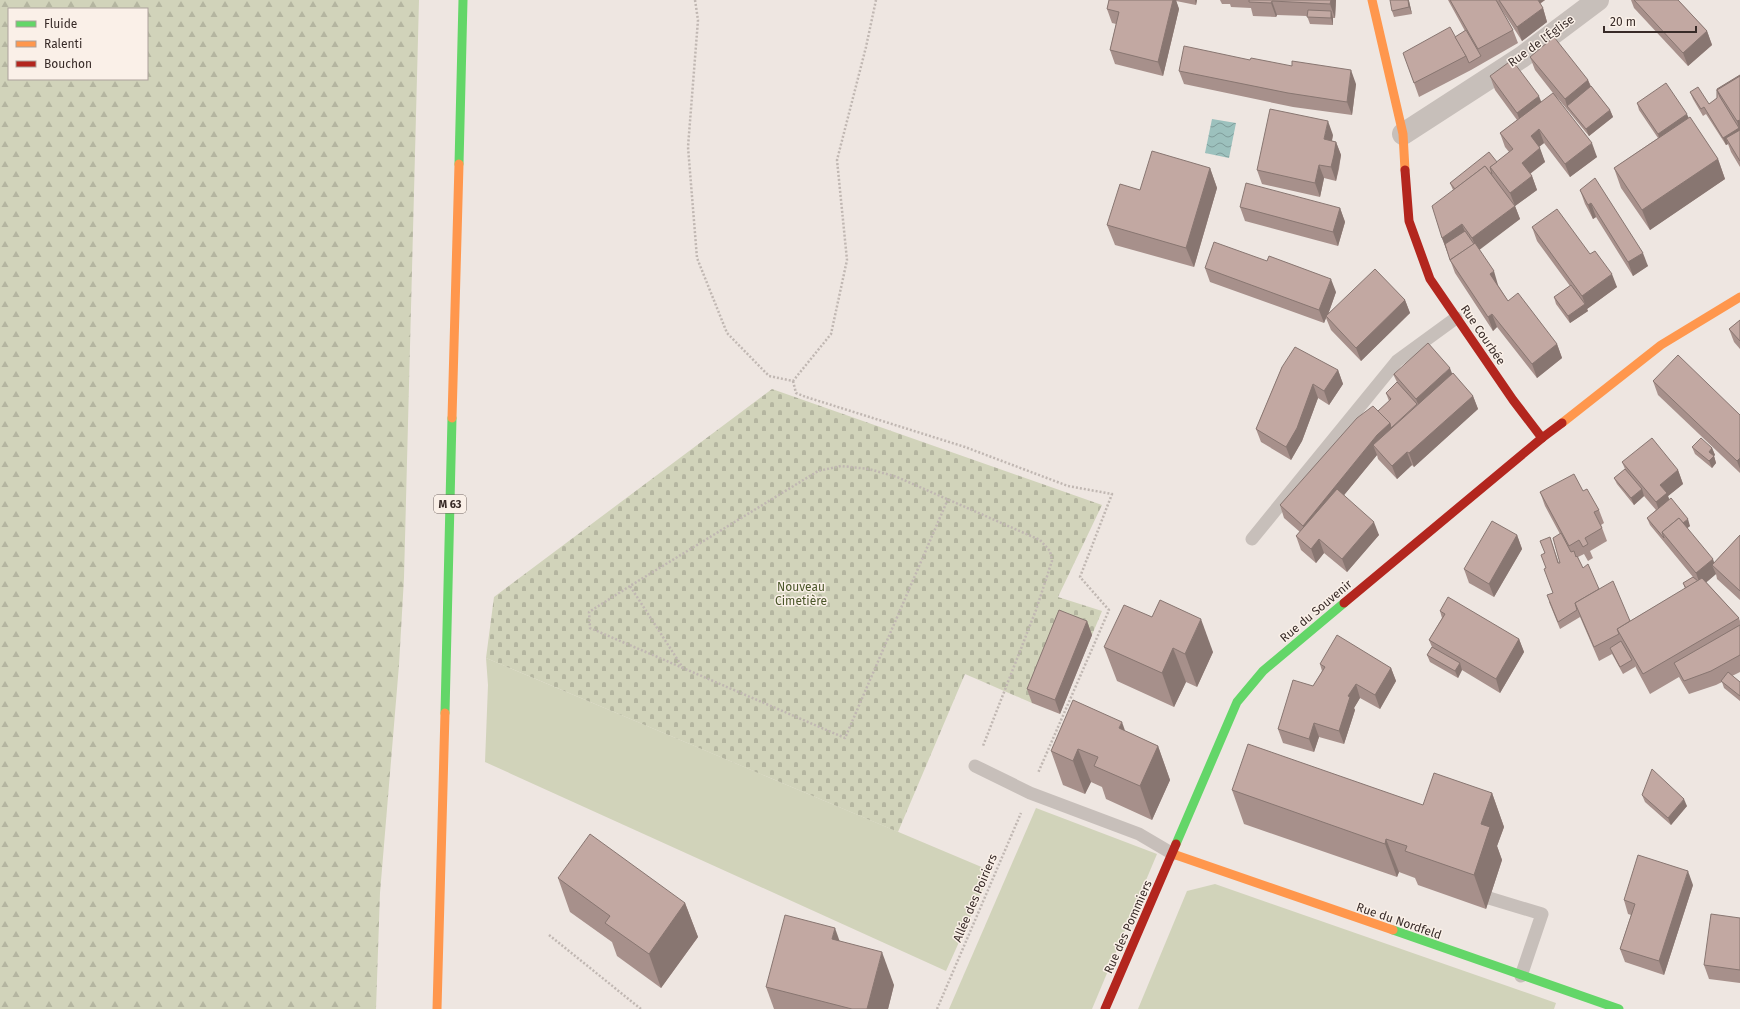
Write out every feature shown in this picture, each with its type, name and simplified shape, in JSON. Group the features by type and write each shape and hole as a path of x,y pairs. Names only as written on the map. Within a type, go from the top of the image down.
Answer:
{"street":[{"name":"M 63","path":"437,1009 463,0"},
{"name":"Rue Courbée","path":"1372,0 1403,134 1409,221 1430,279 1513,400 1542,438"},
{"name":"Rue de l'Église","path":"1403,134 1522,57 1598,0"},
{"path":"1542,438 1661,345 1740,297"},
{"name":"Rue du Souvenir","path":"1173,854 1237,702 1263,670 1542,438"},
{"name":"Rue du Nordfeld","path":"1173,854 1619,1009"},
{"name":"Rue des Pommiers","path":"1105,1009 1173,854"}],"lane":[{"path":"1252,539 1397,361 1456,318"},
{"path":"974,766 1030,793 1139,834 1173,854"},
{"path":"1489,898 1542,914 1521,976"}],"path":[{"path":"695,0 698,20 688,147 697,258 727,333 769,376 793,381 831,334 838,304 847,260 837,160 866,47 876,0"},
{"name":"Allée des Poiriers","path":"793,381 796,393 869,418 965,447 1068,486 1112,494 1080,577 1109,610 937,1009"},
{"path":"948,499 845,738 590,628 589,612 818,471 841,466 870,469 897,477 948,499 1040,540 1050,551 1052,561 1036,610 974,766"},
{"path":"630,586 683,668"},
{"path":"549,935 641,1009"}],"green space":[{"path":"0,0 419,0 404,578 399,665 380,893 376,1009 0,1009"},
{"name":"Nouveau Cimetière","path":"772,389 1102,505 1058,597 1102,611 1092,635 1032,703 965,674 898,832 486,658 494,597"},
{"path":"486,658 991,871 946,971 485,762 488,685"},
{"path":"1036,808 1157,854 1092,1009 949,1009"},
{"path":"1215,884 1556,1003 1554,1009 1138,1009 1187,891"}],"water":[{"path":"1212,119 1236,123 1229,158 1205,153"}],"building":[{"path":"1109,0 1173,0 1158,62 1110,50 1119,12 1107,9"},
{"path":"1249,0 1331,0 1330,4 1272,1 1271,3 1249,2"},
{"path":"1390,0 1408,0 1409,7 1392,11"},
{"path":"1450,0 1496,0 1513,30 1478,49"},
{"path":"1499,0 1538,0 1543,8 1517,27"},
{"path":"1634,0 1678,0 1707,31 1683,53"},
{"path":"1308,10 1331,11 1331,18 1307,17"},
{"path":"1450,27 1466,56 1414,83 1403,53"},
{"path":"1466,30 1481,56 1469,63 1455,37"},
{"path":"1554,37 1588,80 1565,99 1530,57"},
{"path":"1184,46 1250,60 1251,58 1292,66 1292,61 1351,70 1347,102 1288,93 1179,71"},
{"path":"1512,60 1539,96 1517,113 1490,76"},
{"path":"1740,75 1740,76 1717,89"},
{"path":"1740,76 1740,120 1737,121 1717,90"},
{"path":"1666,83 1687,114 1658,134 1637,103"},
{"path":"1591,86 1610,110 1586,129 1567,106"},
{"path":"1698,87 1709,104 1717,98 1717,90 1739,128 1723,138 1704,107 1701,109 1690,92"},
{"path":"1553,93 1592,143 1565,164 1539,129 1531,136 1540,148 1522,163 1532,176 1510,193 1490,167 1513,149 1500,133"},
{"path":"1270,109 1328,121 1324,139 1336,142 1334,155 1331,167 1319,165 1315,183 1257,170"},
{"path":"1690,117 1718,159 1642,210 1614,168"},
{"path":"1740,130 1740,161 1726,138"},
{"path":"1152,151 1210,168 1186,248 1107,225 1120,184 1140,190"},
{"path":"1489,152 1497,162 1490,167 1492,174 1485,166 1455,189 1450,183"},
{"path":"1485,166 1515,206 1472,238 1462,224 1442,238 1432,206"},
{"path":"1595,178 1643,253 1628,262 1591,203 1588,205 1580,190"},
{"path":"1246,183 1340,208 1333,232 1240,207"},
{"path":"1557,209 1590,254 1595,251 1612,274 1582,296 1532,227"},
{"path":"1465,231 1474,244 1450,260 1445,244"},
{"path":"1214,242 1267,261 1269,256 1331,279 1319,310 1205,268"},
{"path":"1475,243 1494,271 1490,274 1508,301 1518,293 1557,344 1532,364 1492,314 1488,317 1450,260"},
{"path":"1375,269 1405,300 1356,348 1326,316"},
{"path":"1571,285 1585,304 1568,316 1554,297"},
{"path":"1740,320 1740,341 1729,329"},
{"path":"1428,343 1450,368 1416,399 1394,374"},
{"path":"1295,347 1338,370 1324,391 1313,384 1297,428 1286,447 1256,429 1282,367"},
{"path":"1678,355 1740,415 1740,458 1737,461 1653,381"},
{"path":"1453,373 1473,396 1409,453 1407,452 1392,466 1373,445"},
{"path":"1397,382 1417,404 1391,428 1390,423 1378,411 1391,399 1386,393"},
{"path":"1373,406 1390,423 1377,435 1303,526 1280,505 1357,418"},
{"path":"1652,438 1678,470 1660,485 1667,493 1656,502 1622,462"},
{"path":"1701,438 1712,448 1709,452 1714,456 1709,461 1692,447"},
{"path":"1625,469 1642,489 1631,498 1614,478"},
{"path":"1574,474 1583,491 1587,489 1599,510 1594,512 1602,528 1585,538 1588,544 1583,547 1579,540 1569,546 1540,492"},
{"path":"1337,489 1374,522 1342,559 1319,539 1311,549 1296,536"},
{"path":"1671,498 1688,519 1683,523 1679,518 1662,532 1664,538 1647,518"},
{"path":"1679,518 1713,559 1696,573 1662,532"},
{"path":"1492,521 1517,535 1489,584 1464,569"},
{"path":"1561,533 1571,552 1574,551 1583,568 1588,564 1599,589 1575,603 1577,610 1558,622 1547,595 1553,593 1544,569 1546,568 1541,555 1545,553 1540,541 1550,537 1558,563 1560,563 1553,538"},
{"path":"1740,535 1740,591 1712,565"},
{"path":"1693,577 1698,581 1686,588 1683,583"},
{"path":"1702,578 1739,618 1643,674 1617,629"},
{"path":"1613,581 1630,621 1617,629 1619,634 1594,647 1575,603"},
{"path":"1448,597 1519,639 1496,679 1429,640 1445,614 1440,611"},
{"path":"1160,600 1201,619 1185,654 1173,648 1162,673 1104,647 1124,605 1152,617"},
{"path":"1059,610 1087,621 1055,700 1027,689"},
{"path":"1740,625 1740,655 1711,671 1684,681 1674,663"},
{"path":"1337,635 1391,668 1375,695 1356,684 1348,696 1350,697 1339,731 1314,723 1309,739 1278,729 1293,680 1313,686 1325,667 1320,664"},
{"path":"1621,641 1632,660 1620,667 1610,648"},
{"path":"1432,647 1460,663 1455,671 1427,655"},
{"path":"1728,672 1740,682 1740,696 1721,681"},
{"path":"1073,700 1122,722 1119,728 1158,746 1140,786 1094,766 1098,757 1078,749 1073,761 1051,751"},
{"path":"1248,744 1423,805 1434,773 1492,793 1481,824 1490,827 1474,875 1405,851 1407,846 1386,839 1385,844 1232,790"},
{"path":"1652,769 1684,799 1668,818 1642,795"},
{"path":"590,834 685,903 649,954 605,923 610,916 558,878"},
{"path":"1638,855 1688,871 1659,961 1620,949 1635,904 1624,900"},
{"path":"1711,914 1740,918 1740,970 1704,965"},
{"path":"785,915 835,928 832,939 882,952 867,1009 852,1009 766,987"}],"traffic: fast":[{"path":"459,164 463,0"},
{"path":"445,713 452,418"},
{"path":"1176,844 1237,702 1263,671 1344,603"},
{"path":"1393,930 1619,1009"}],"traffic: slow":[{"path":"1372,0 1403,134 1405,170"},
{"path":"452,418 459,164"},
{"path":"1562,423 1661,345 1740,297"},
{"path":"437,1009 445,713"},
{"path":"1173,854 1393,930"}],"traffic: jam":[{"path":"1405,170 1409,221 1430,279 1513,400 1542,438 1562,423"},
{"path":"1344,603 1542,438"},
{"path":"1105,1009 1176,844"}]}
